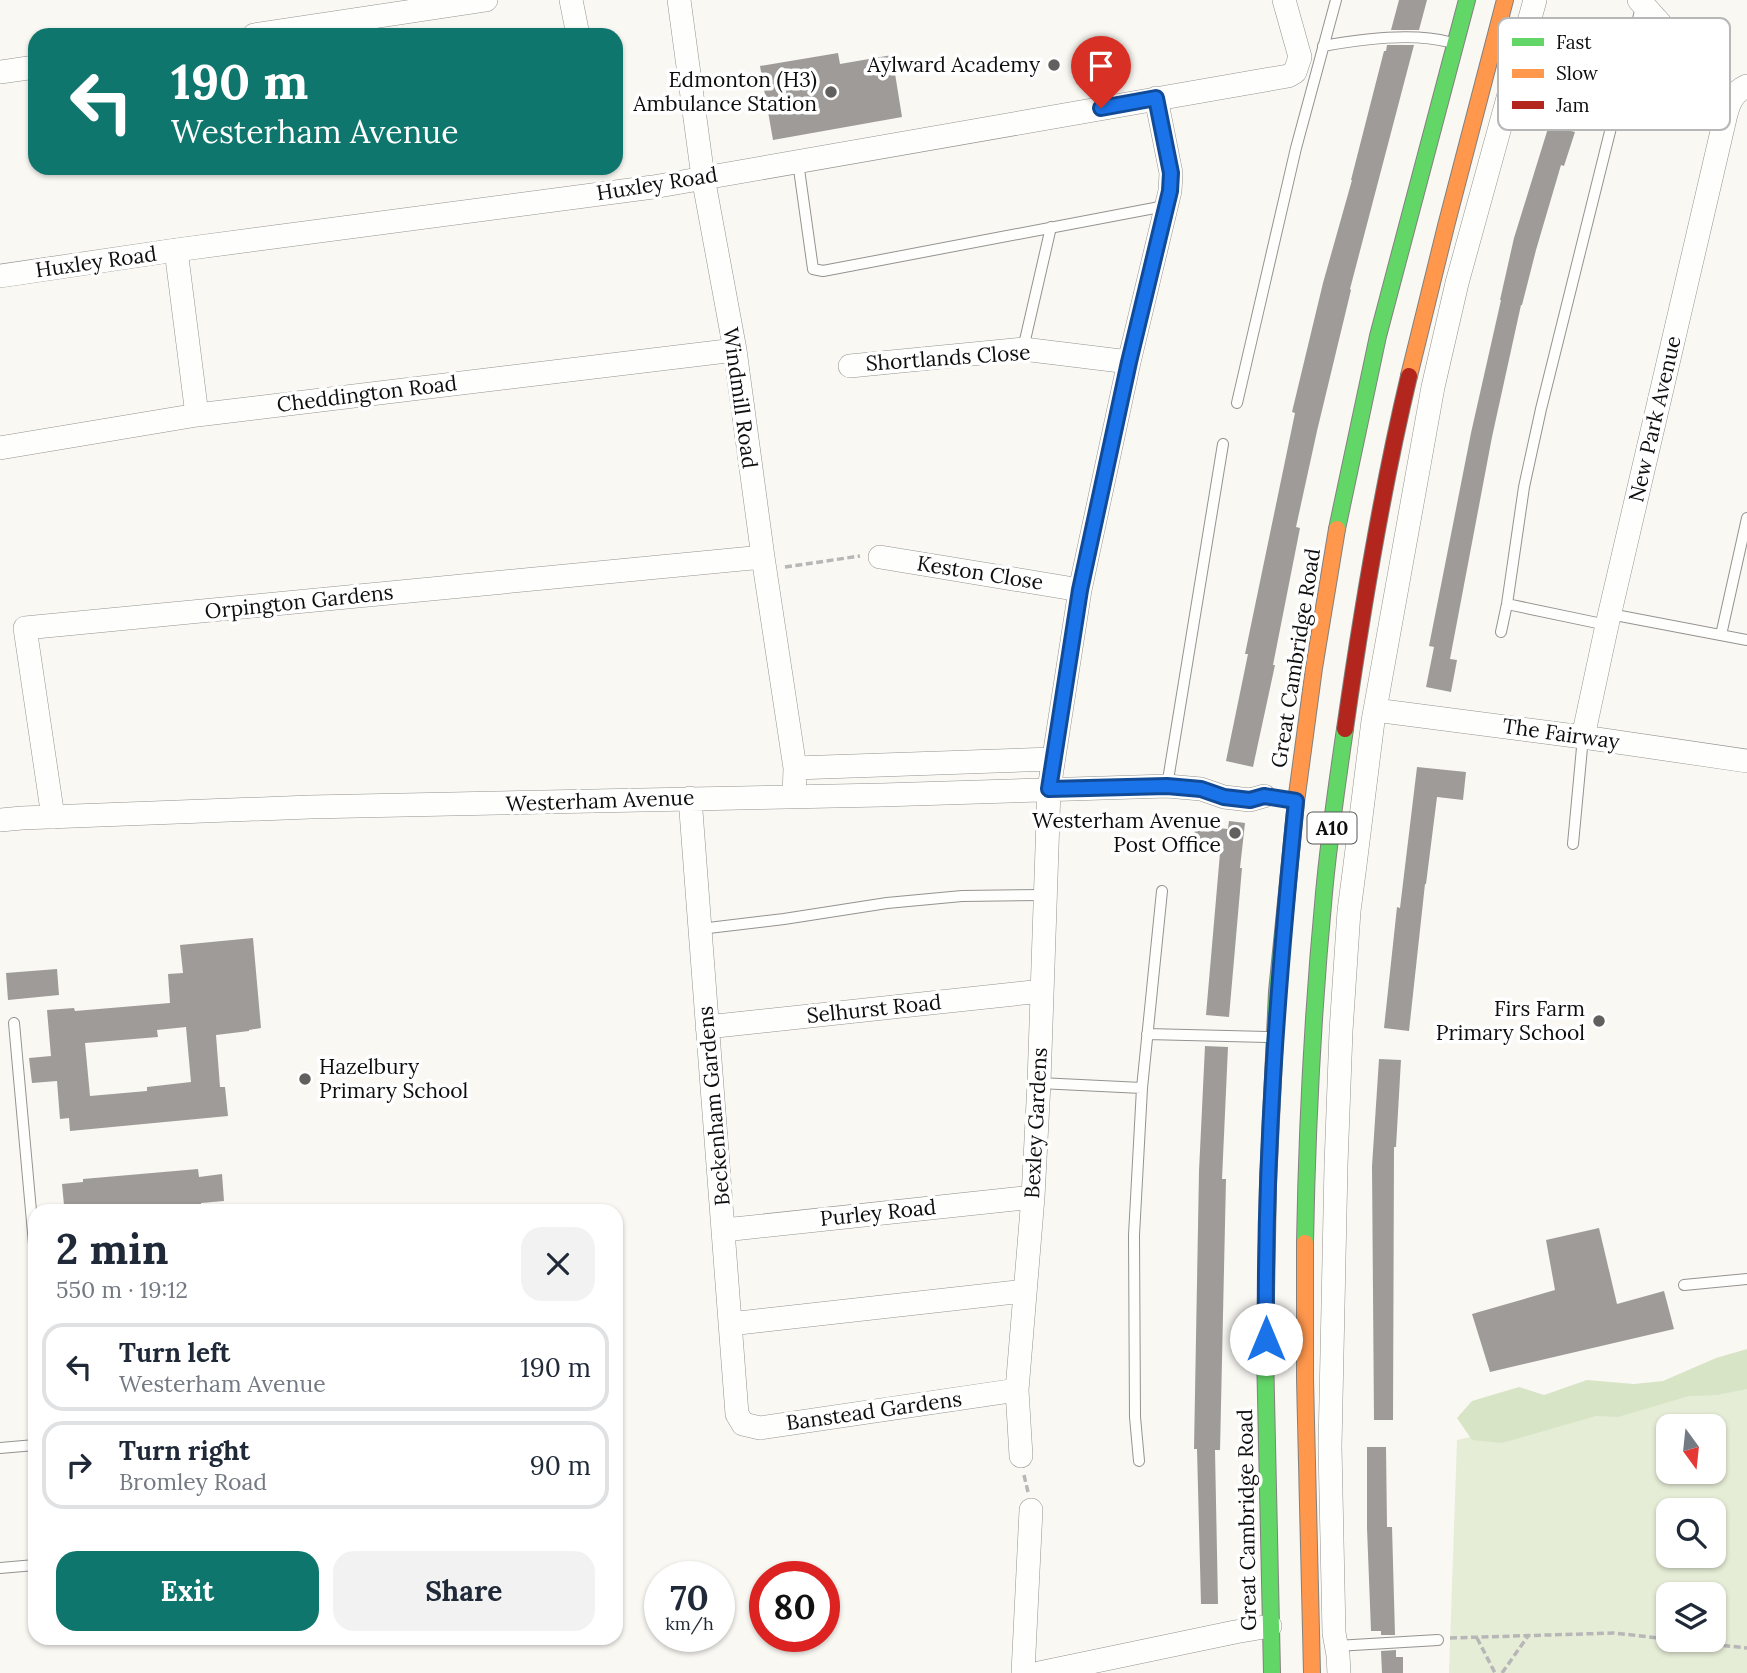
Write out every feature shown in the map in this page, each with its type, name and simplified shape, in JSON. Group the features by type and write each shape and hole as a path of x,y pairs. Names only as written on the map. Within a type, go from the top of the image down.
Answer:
{"highway":[{"name":"Great Cambridge Road","path":"1272,1673 1265,1316 1267,1203 1275,1037 1296,801 1333,555 1353,449 1402,242 1467,0"},
{"name":"A10","path":"1500,18 1505,0"},
{"name":"A10","path":"1312,1673 1305,1432 1305,1218 1312,1039 1324,893 1353,667 1394,443 1439,250 1498,27"}],"street":[{"path":"571,0 577,28"},
{"name":"Windmill Road","path":"679,0 703,177 735,350 795,768 794,797"},
{"name":"Huxley Road","path":"0,276 640,189 1287,76 1295,72 1300,57 1283,0"},
{"path":"1530,18 1535,0"},
{"path":"281,28 352,10 473,1"},
{"name":"New Park Avenue","path":"1640,2 1657,18"},
{"path":"0,72 28,68"},
{"name":"New Park Avenue","path":"1730,126 1738,93"},
{"name":"Bexley Gardens","path":"1021,1456 1017,1390 1033,1196 1049,789 1080,590 1129,362 1170,191 1171,173 1156,98"},
{"path":"1339,1673 1334,1633 1330,1432 1341,1031 1349,911 1375,710 1433,387 1457,283 1499,130"},
{"name":"New Park Avenue","path":"1583,737 1609,619 1729,130"},
{"path":"176,250 197,415"},
{"name":"Shortlands Close","path":"850,366 1023,349 1129,362"},
{"name":"Cheddington Road","path":"0,448 197,415 735,350"},
{"name":"Keston Close","path":"880,557 1080,590"},
{"name":"Orpington Gardens","path":"53,817 25,628 764,564"},
{"name":"The Fairway","path":"1375,710 1747,761"},
{"path":"795,768 1053,759"},
{"path":"920,764 920,794"},
{"name":"Westerham Avenue","path":"0,820 310,807 1167,786 1201,789 1226,785 1251,788 1264,796 1296,801"},
{"name":"Beckenham Gardens","path":"690,798 737,1414"},
{"name":"Selhurst Road","path":"707,1027 1042,991"},
{"name":"Purley Road","path":"724,1230 1033,1196"},
{"path":"730,1324 1025,1291"},
{"name":"Banstead Gardens","path":"737,1414 743,1424 760,1428 1017,1390"},
{"path":"1305,1432 1330,1432"},
{"path":"1023,1673 1031,1510"},
{"path":"1039,1673 1119,1661 1270,1626"}],"lane":[{"path":"1237,403 1296,148 1336,0"},
{"path":"1323,46 1380,38 1438,39 1455,44"},
{"path":"1501,632 1524,487 1609,130"},
{"path":"799,162 813,268 823,271 1166,206"},
{"path":"1023,349 1051,227"},
{"path":"1167,786 1223,444"},
{"path":"1721,635 1747,518"},
{"path":"1507,604 1747,640"},
{"path":"1573,844 1583,737"},
{"path":"1139,1461 1135,1417 1134,1236 1142,1088 1162,891"},
{"path":"700,929 949,897 1045,895"},
{"path":"14,1023 30,1204"},
{"path":"1147,1034 1275,1037"},
{"path":"1039,1083 1142,1088"},
{"path":"1684,1285 1747,1279"},
{"path":"0,1448 28,1446"},
{"path":"0,1568 28,1566"},
{"path":"1336,1646 1438,1640"}],"path":[{"path":"764,564 880,557"},
{"path":"1021,1456 1031,1510"},
{"path":"1438,1640 1614,1633 1656,1638"},
{"path":"1502,1673 1528,1636"},
{"path":"1476,1637 1495,1673"},
{"path":"1726,1646 1747,1648"}],"green space":[{"path":"1747,1349 1747,1389 1717,1395 1689,1396 1618,1417 1596,1416 1502,1443 1472,1440 1457,1418 1472,1401 1519,1387 1544,1395 1587,1380 1634,1384 1663,1381 1716,1358"},
{"path":"1747,1375 1747,1673 1449,1673 1457,1440"}],"building":[{"path":"1399,0 1427,0 1419,30 1391,30"},
{"path":"1387,45 1414,45 1350,289 1317,431 1296,527 1300,528 1253,767 1226,761 1248,654 1245,654 1295,413 1292,412 1323,283"},
{"name":"Edmonton (H3) Ambulance Station","path":"838,53 840,64 892,55 902,117 773,140 760,66"},
{"path":"1547,130 1575,132 1564,166 1561,165 1521,305 1492,437 1450,659 1457,660 1451,692 1426,687 1434,647 1429,646 1471,433 1514,238"},
{"path":"1417,767 1466,772 1463,800 1437,797 1409,1031 1384,1028 1397,907 1400,908"},
{"path":"1229,821 1245,823 1229,1017 1206,1015 1220,853 1193,850 1195,826 1228,829"},
{"path":"253,938 261,1028 216,1035 220,1087 225,1087 228,1116 70,1131 69,1118 60,1119 57,1081 32,1083 29,1058 51,1056 47,1010 74,1008 75,1011 170,1003 168,974 183,973 180,945","holes":["186,1027 191,1082 147,1087 147,1091 90,1096 85,1043 158,1037 157,1030"]},
{"path":"57,969 59,995 8,1000 6,973"},
{"path":"1205,1046 1228,1047 1222,1179 1226,1179 1220,1450 1215,1450 1218,1604 1201,1604 1197,1449 1194,1449 1199,1171"},
{"path":"1379,1059 1401,1060 1394,1147 1393,1420 1374,1420 1372,1166"},
{"path":"198,1169 199,1177 222,1174 224,1201 201,1204 64,1204 62,1184 83,1182 83,1179"},
{"path":"1599,1228 1617,1304 1664,1291 1674,1329 1490,1372 1472,1314 1555,1290 1546,1240"},
{"path":"1367,1447 1386,1447 1387,1527 1392,1527 1395,1635 1381,1635 1381,1631 1371,1631"},
{"path":"1396,1650 1396,1657 1403,1657 1403,1673 1382,1673 1381,1651"}],"traffic: fast":[{"path":"1337,529 1378,336 1467,0"},
{"path":"1305,1243 1317,980 1328,852 1345,729"},
{"path":"1272,1673 1265,1351 1268,1184 1277,992 1296,802"}],"traffic: slow":[{"path":"1500,18 1505,0"},
{"path":"1409,376 1498,27"},
{"path":"1296,802 1314,668 1337,529"},
{"path":"1305,1243 1305,1379 1312,1673"}],"traffic: jam":[{"path":"1345,729 1373,552 1409,376"}],"place":[{"name":"Aylward Academy","path":"1054,65"},
{"name":"Edmonton (H3) Ambulance Station","path":"831,92"},
{"name":"Westerham Avenue Post Office","path":"1235,833"},
{"name":"Firs Farm Primary School","path":"1599,1021"},
{"name":"Hazelbury Primary School","path":"305,1079"}],"route":[{"path":"1101,108 1156,98 1171,173 1170,191 1129,362 1080,590 1049,789 1167,786 1201,789 1224,797 1250,800 1264,796 1296,801 1273,1059 1267,1203 1266,1339"}]}
